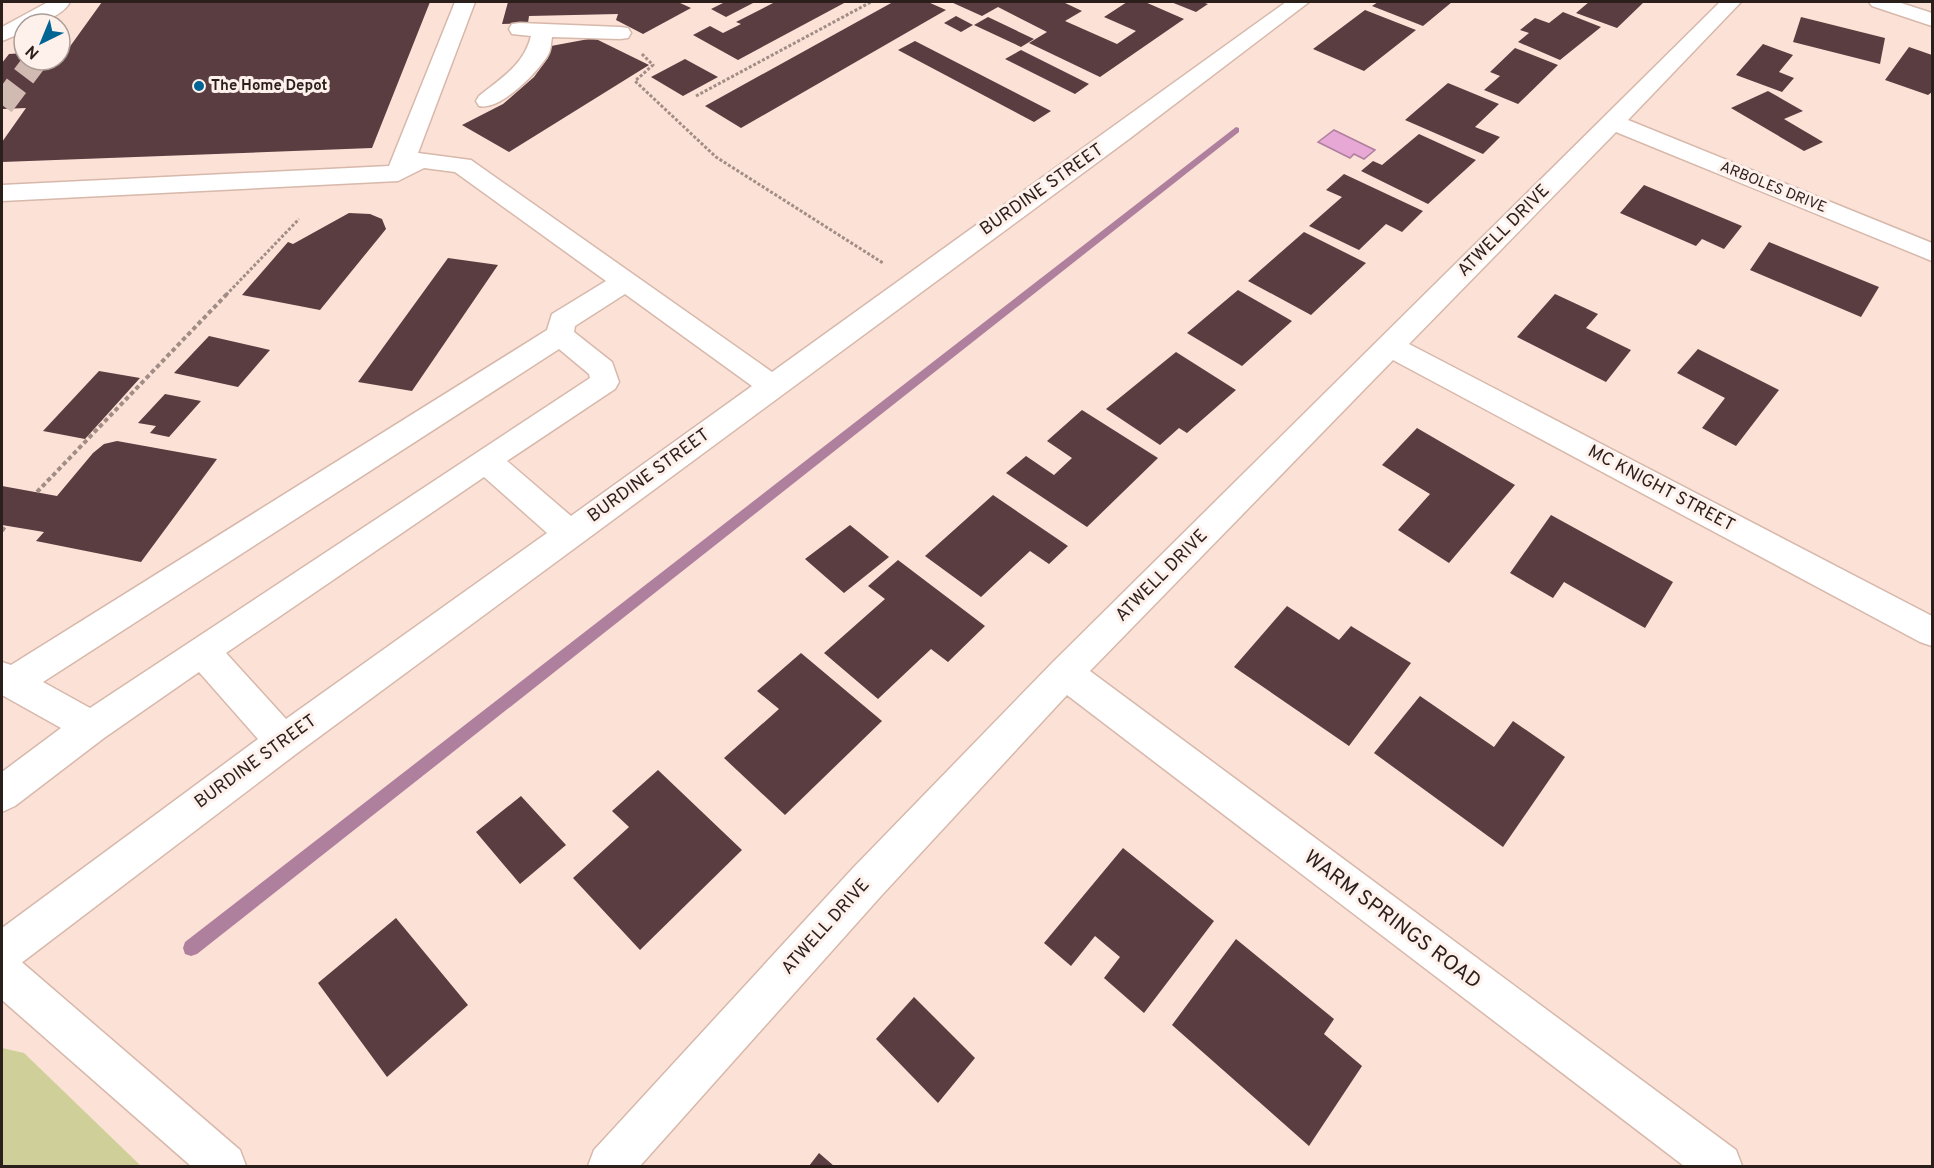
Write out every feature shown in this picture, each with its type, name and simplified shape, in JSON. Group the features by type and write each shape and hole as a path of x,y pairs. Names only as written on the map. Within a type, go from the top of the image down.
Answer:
{"street":[{"path":"398,173 465,2"},
{"name":"BURDINE STREET","path":"2,953 283,742 1113,141 1299,2"},
{"name":"ATWELL DRIVE","path":"610,1167 867,882 1065,673 1731,2"},
{"path":"1879,2 1932,20"},
{"path":"2,36 60,3"},
{"path":"520,28 620,33"},
{"path":"487,101 526,69 538,53 543,30"},
{"name":"ARBOLES DRIVE","path":"1613,122 1932,253"},
{"path":"2,193 398,173 420,160 462,165 772,386"},
{"path":"91,727 7,680 560,335 562,321 626,281"},
{"path":"2,794 91,727 202,651 605,382 602,369 560,335"},
{"name":"MC KNIGHT STREET","path":"1390,346 1932,632"},
{"path":"485,460 570,534"},
{"path":"202,651 283,742"},
{"name":"WARM SPRINGS ROAD","path":"1065,673 1720,1167"},
{"path":"2,973 225,1167"}],"path":[{"path":"696,96 871,2"},
{"path":"620,33 653,64 635,81 716,157 914,283"},
{"path":"37,492 299,219"},
{"path":"2,531 6,525"}],"green space":[{"path":"2,1048 24,1053 141,1166 2,1166"}],"shaded area":[{"path":"1334,130 1375,150 1364,159 1354,154 1350,158 1318,142"}],"building":[{"name":"The Home Depot","path":"102,2 430,2 372,148 2,162 2,142 26,108 2,109 2,63 9,54 12,54 12,72 72,72 72,44"},
{"path":"508,2 678,2 691,8 643,34 616,20 618,14 529,16 528,23 502,24"},
{"path":"725,2 755,2 726,17 711,9"},
{"path":"775,2 846,2 738,60 693,35 710,26 723,33 741,24 736,22"},
{"path":"893,2 928,2 946,10 741,128 705,106"},
{"path":"951,2 1063,2 1082,11 1065,21 1117,44 1136,31 1104,17 1127,2 1145,2 1184,19 1100,77 1029,43 1047,32 998,7 982,16"},
{"path":"1171,2 1202,2 1208,4 1196,12"},
{"path":"1378,2 1452,2 1423,26 1372,6"},
{"path":"1589,2 1644,2 1617,28 1576,13"},
{"path":"1365,10 1416,30 1364,71 1313,49"},
{"path":"1563,12 1601,27 1560,60 1518,42 1529,33 1520,30 1535,18 1549,23"},
{"path":"956,16 973,25 961,32 944,23"},
{"path":"988,17 1034,39 1021,47 974,25"},
{"path":"1801,17 1885,38 1880,64 1793,42"},
{"path":"594,38 649,65 509,152 462,125 503,104 534,77 548,58 551,46"},
{"path":"915,41 1051,111 1034,122 898,50"},
{"path":"1763,44 1793,55 1779,72 1794,78 1782,92 1736,75"},
{"path":"1909,47 1932,55 1932,92 1928,95 1885,80"},
{"path":"1515,48 1558,65 1518,104 1484,90 1500,76 1490,72"},
{"path":"1021,50 1089,84 1075,94 1005,59"},
{"path":"685,59 718,77 683,96 651,77"},
{"path":"1448,83 1499,104 1475,127 1500,137 1483,154 1405,120"},
{"path":"1768,91 1803,111 1784,119 1823,142 1804,151 1731,108"},
{"path":"1419,134 1476,160 1428,204 1361,171 1373,161 1382,165"},
{"path":"1344,174 1423,211 1402,232 1386,224 1359,250 1309,226 1342,197 1326,190"},
{"path":"1644,185 1742,226 1724,249 1702,239 1696,246 1620,213"},
{"path":"349,213 370,214 382,219 386,229 320,310 242,295 288,242 293,244"},
{"path":"1304,232 1366,263 1311,315 1248,281"},
{"path":"1769,242 1879,287 1861,317 1750,270"},
{"path":"448,258 498,265 412,391 358,382"},
{"path":"1238,290 1292,321 1242,366 1187,333"},
{"path":"1555,294 1598,314 1586,328 1631,350 1606,382 1517,337"},
{"path":"209,336 270,350 238,387 174,373"},
{"path":"1698,349 1779,390 1736,446 1702,428 1725,398 1677,373"},
{"path":"1176,352 1236,390 1187,433 1179,428 1160,445 1106,409"},
{"path":"99,371 140,378 85,439 43,431"},
{"path":"165,394 201,401 169,437 150,433 156,426 138,423"},
{"path":"1082,410 1158,458 1087,527 1006,473 1026,456 1054,475 1072,458 1047,441"},
{"path":"1417,428 1515,485 1449,563 1398,530 1430,494 1382,465"},
{"path":"117,441 217,459 141,562 36,541 44,532 2,525 2,486 57,496 93,453 104,444"},
{"path":"993,495 1068,546 1049,564 1030,551 981,597 925,556"},
{"path":"1551,515 1673,582 1645,628 1564,582 1553,598 1510,573"},
{"path":"850,525 889,557 844,593 805,559"},
{"path":"898,560 985,626 948,662 931,649 878,699 824,653 885,599 868,586"},
{"path":"1287,606 1339,640 1351,626 1411,663 1349,746 1234,667"},
{"path":"801,653 882,721 785,815 724,758 779,709 757,691"},
{"path":"1420,696 1494,747 1513,721 1565,757 1503,847 1374,753"},
{"path":"658,770 742,850 640,950 573,878 629,827 612,811"},
{"path":"521,796 566,845 520,884 476,832"},
{"path":"1123,848 1214,921 1144,1013 1104,978 1120,957 1095,936 1071,966 1044,943"},
{"path":"396,918 468,1005 387,1077 318,983"},
{"path":"1236,939 1334,1019 1324,1034 1362,1066 1309,1146 1172,1025"},
{"path":"914,997 975,1058 938,1103 876,1039"},
{"path":"819,1153 834,1166 809,1166"}],"waterway":[{"path":"191,948 1236,130"}],"tunnel":[{"path":"2,105 27,72"}],"place":[{"name":"The Home Depot","path":"199,86"}]}
